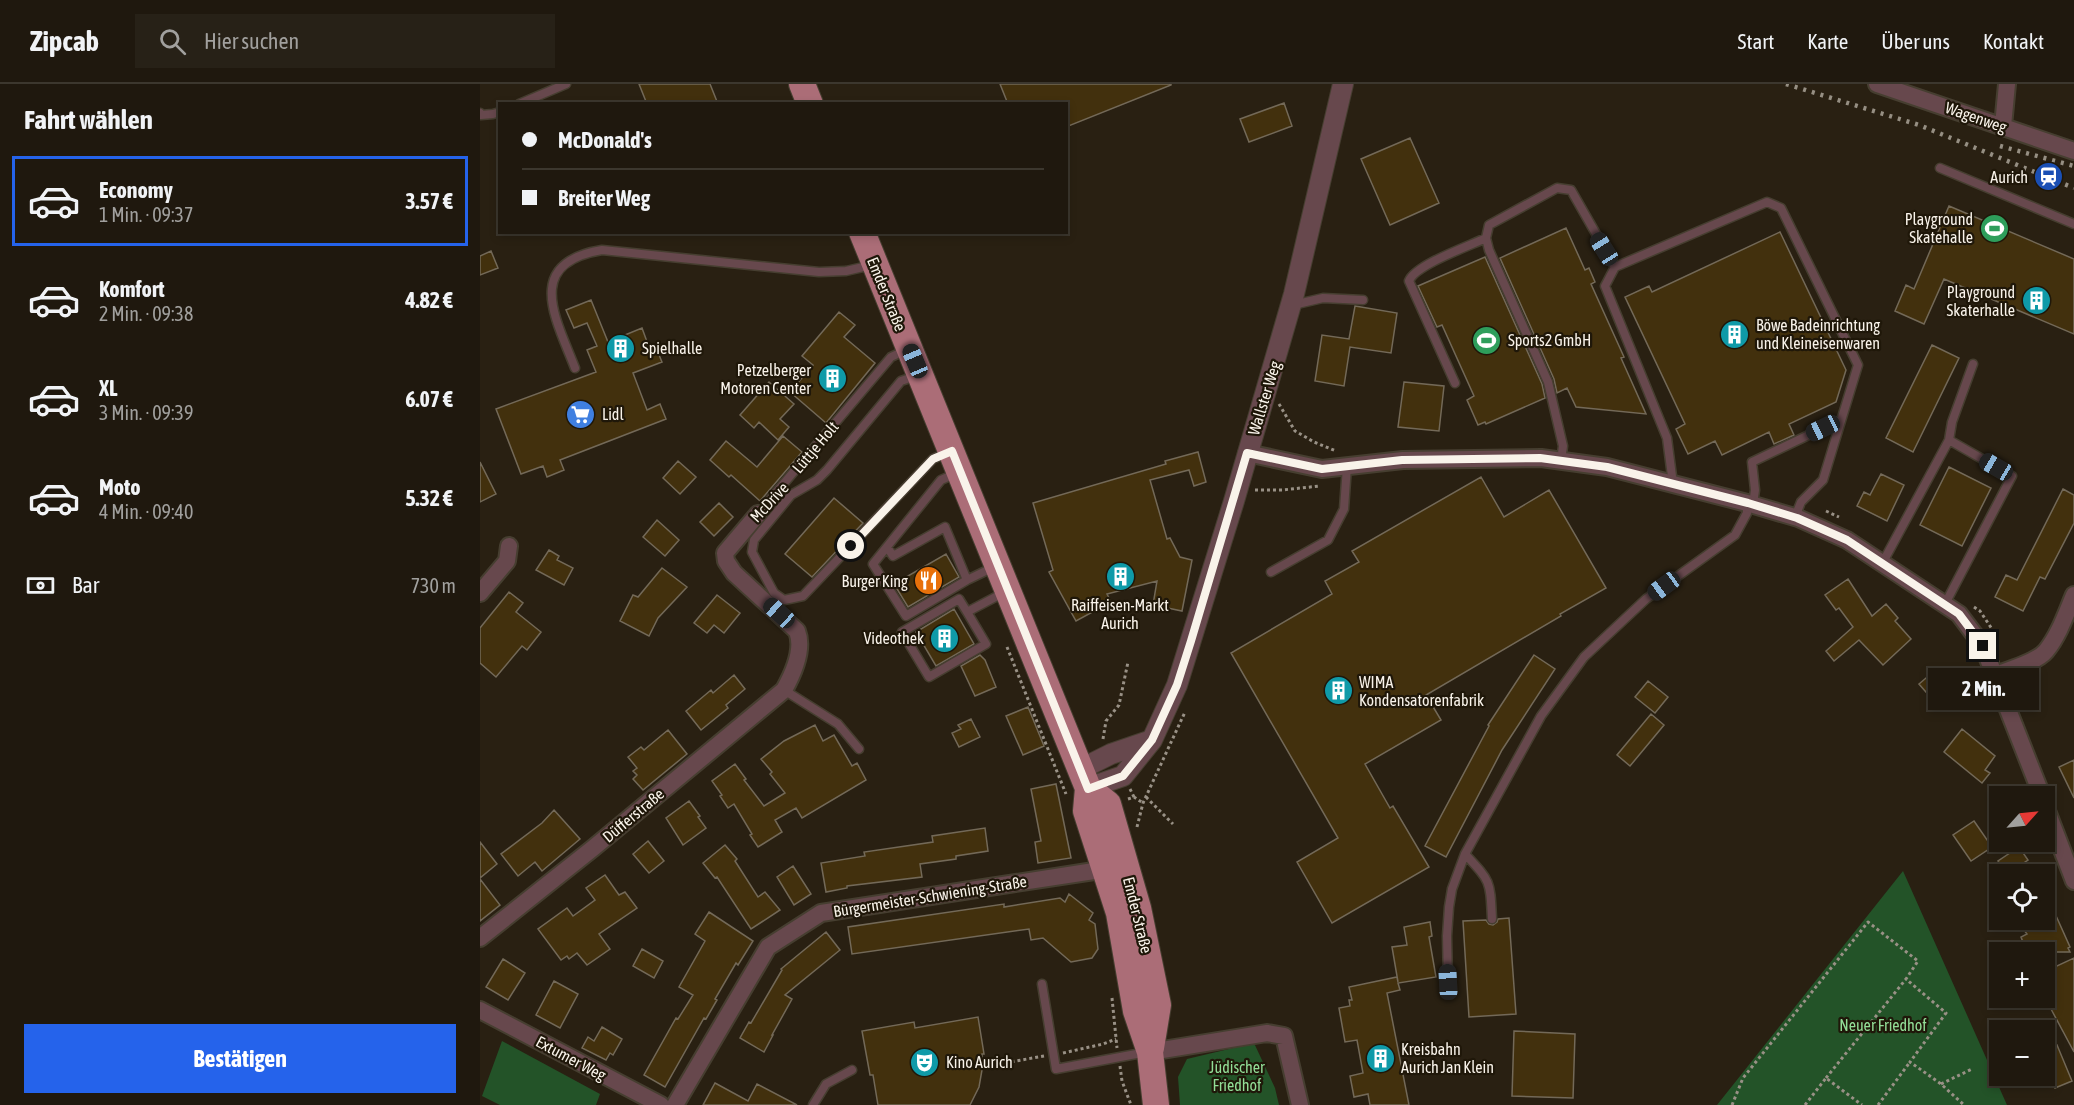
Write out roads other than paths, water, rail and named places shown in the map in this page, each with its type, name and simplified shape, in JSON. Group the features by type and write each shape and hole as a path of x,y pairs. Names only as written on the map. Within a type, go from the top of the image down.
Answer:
{"main road":[{"path":"802,84 809,102"},
{"name":"Emder Straße","path":"863,234 1085,779 1108,804 1138,908 1158,1005 1150,1052"},
{"name":"Emder Straße","path":"1085,779 1086,811 1121,922 1136,1011 1150,1052 1156,1105"}],"street":[{"name":"Wallster Weg","path":"1085,779 1123,776 1152,740 1177,685 1291,305 1343,84"},
{"name":"Wagenweg","path":"1877,84 2074,151"},
{"path":"2003,126 2007,84"},
{"path":"1247,453 1347,474 1402,460 1540,458 1607,467 1750,503 1795,517 1847,540 1959,614 1983,646 2038,786"},
{"name":"Lüttje Holt","path":"758,514 725,552 726,561 734,573 797,631 799,645 794,669 784,690"},
{"path":"480,593 507,561 509,546"},
{"path":"1995,675 2045,652 2062,625 2074,595"},
{"name":"Düfferstraße","path":"480,938 592,849 784,690"},
{"path":"1085,779 1111,754 1152,740"},
{"path":"2055,832 2074,881"},
{"name":"Bürgermeister-Schwiening-Straße","path":"675,1105 768,947 821,913 1105,868"},
{"name":"Extumer Weg","path":"480,1010 661,1105"},
{"path":"1150,1052 1267,1033 1284,1036 1300,1105"}],"lane":[{"path":"524,102 566,84"},
{"path":"480,113 482,115 498,112"},
{"path":"1940,168 2074,224"},
{"path":"1561,461 1563,446 1548,382 1489,250 1486,238 1489,225 1557,188 1571,190 1615,267"},
{"path":"1673,484 1668,438 1605,286 1615,267 1767,202 1781,208 1858,364 1823,480 1801,502 1795,517"},
{"path":"1455,383 1409,281 1411,276 1423,267 1486,238"},
{"path":"575,368 552,309 550,288 558,273 572,258 582,253 602,250 819,272 846,271 875,264"},
{"path":"1291,305 1323,298 1363,300"},
{"name":"Lüttje Holt","path":"758,514 891,357 909,348"},
{"path":"1882,562 1949,440 1952,422 1973,364"},
{"name":"McDrive","path":"920,374 901,381 818,480 791,495 754,540 752,552 774,593 784,600 803,596 933,459 956,461"},
{"path":"1448,982 1447,936 1452,889 1465,854 1541,716 1584,657 1646,599 1734,535 1747,513 1755,490 1752,462 1840,420"},
{"path":"1945,604 2012,476 1949,440"},
{"path":"956,461 873,564 906,616 967,580 998,565"},
{"path":"1271,572 1328,540 1344,509 1347,474"},
{"path":"887,547 893,556 945,528 967,580"},
{"path":"967,612 1008,591"},
{"path":"959,598 967,612 986,644 929,677 902,632 959,598"},
{"path":"784,690 838,724 859,749"},
{"path":"1465,854 1487,878 1491,887 1492,919"},
{"path":"1042,984 1056,1069 1150,1052"},
{"path":"813,1105 826,1084 852,1070"}],"railway":[{"path":"1786,84 1919,125 2074,188"},
{"path":"2000,146 2074,166"}],"place":[{"name":"Aurich","path":"2049,177"},
{"name":"Playground Skatehalle","path":"1994,228"},
{"name":"Playground Skaterhalle","path":"2036,301"},
{"name":"Böwe Badeinrichtung und Kleineisenwaren","path":"1735,334"},
{"name":"Sports2 GmbH","path":"1487,340"},
{"name":"Spielhalle","path":"621,348"},
{"name":"Petzelberger Motoren Center","path":"832,379"},
{"name":"Lidl","path":"581,414"},
{"name":"Raiffeisen-Markt Aurich","path":"1120,577"},
{"name":"Burger King","path":"929,581"},
{"name":"Videothek","path":"945,638"},
{"name":"WIMA Kondensatorenfabrik","path":"1338,691"},
{"name":"Kreisbahn Aurich Jan Klein","path":"1380,1058"},
{"name":"Kino Aurich","path":"925,1062"}],"park label":[{"name":"Neuer Friedhof","path":"1883,1025"},
{"name":"Jüdischer Friedhof","path":"1237,1076"}]}
